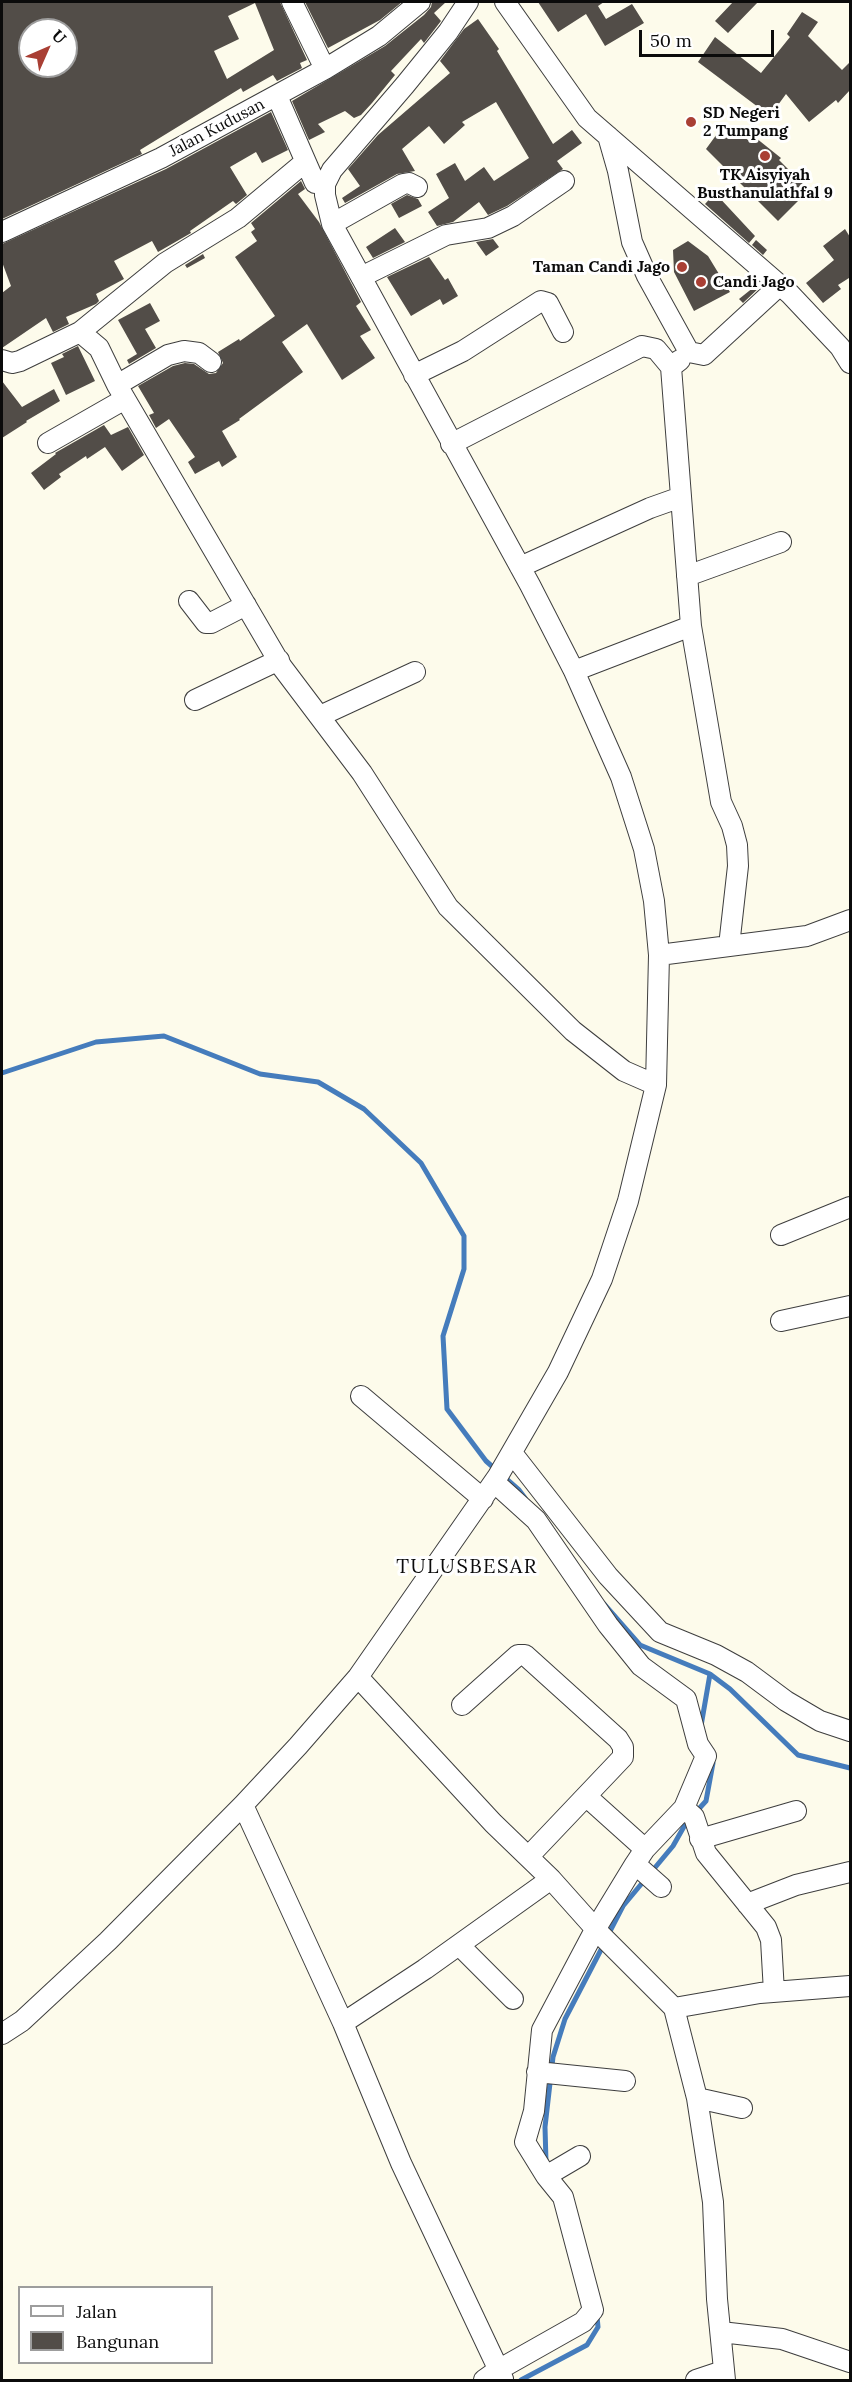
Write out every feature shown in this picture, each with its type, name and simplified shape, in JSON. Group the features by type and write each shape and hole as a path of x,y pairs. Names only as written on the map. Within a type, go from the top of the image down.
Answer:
{"street":[{"path":"292,2 325,69"},
{"name":"Jalan Kudusan","path":"2,232 161,158 277,96 379,36 420,2"},
{"path":"2,2034 22,2021 108,1941 243,1805 358,1677 483,1499 558,1372 602,1279 628,1201 656,1085 659,955 654,901 644,849 621,777 574,671 520,567 332,224 325,195 326,184 332,170 448,32 468,2"},
{"path":"506,2 586,117 780,285 847,349"},
{"path":"277,96 315,183"},
{"path":"608,136 618,171 632,242 647,276 689,352 704,355 780,285"},
{"path":"2,360 12,363 20,361 80,332 165,263 238,218 305,162"},
{"path":"361,278 446,235 488,228 513,216 564,181"},
{"path":"332,224 403,184 409,183 417,187"},
{"path":"414,375 463,351 541,301 548,303 562,332"},
{"path":"80,332 99,348 121,392 279,660 362,773 448,907 573,1031 624,1071 656,1085"},
{"path":"451,444 642,346 656,349 671,367 691,626 721,802 732,826 737,845 738,866 729,946"},
{"path":"48,443 121,392 168,355 184,351 199,353 211,362"},
{"path":"671,367 689,352"},
{"path":"520,567 650,508 681,497"},
{"path":"687,576 781,542"},
{"path":"189,601 206,623 211,623 246,605"},
{"path":"574,671 691,626"},
{"path":"195,700 279,660"},
{"path":"320,716 415,672"},
{"path":"659,955 807,936 850,920"},
{"path":"781,1235 850,1207"},
{"path":"781,1321 850,1306"},
{"path":"361,1396 483,1499"},
{"path":"502,1470 608,1576 649,1623 660,1632 716,1655 747,1672 786,1701 820,1721 850,1731"},
{"path":"243,1805 343,2023 401,2163 495,2377 583,2322 593,2310 563,2197 551,2173 525,2142 547,2073 542,2030 646,1869 688,1812 706,1755 698,1744 686,1699 641,1666 608,1625 502,1470"},
{"path":"462,1705 518,1655 525,1655 618,1739 623,1747 623,1757 528,1856"},
{"path":"358,1677 674,2008 697,2098 713,2202 717,2299 724,2376 696,2380"},
{"path":"586,1796 646,1869"},
{"path":"700,1839 796,1811"},
{"path":"688,1812 706,1853 766,1927 771,1940 774,1992"},
{"path":"747,1904 796,1885 850,1872"},
{"path":"343,2023 459,1945 551,1879"},
{"path":"459,1945 513,1999"},
{"path":"674,2008 774,1992 850,1986"},
{"path":"547,2073 625,2081"},
{"path":"697,2098 741,2108"},
{"path":"551,2173 580,2156"},
{"path":"721,2332 782,2339 850,2362"}],"building":[{"path":"2,2 280,2 307,60 300,63 302,68 277,81 273,75 243,92 241,88 140,150 142,154 2,219","holes":["255,3 274,50 227,79 214,51 239,39 228,16"]},
{"path":"305,2 402,2 380,20 328,48"},
{"path":"432,2 446,2 434,13 441,21 424,43 421,39 391,71 395,75 372,103 361,115 354,118 345,111 318,124 325,132 309,140 292,101 385,46 424,15"},
{"path":"538,2 604,2 598,6 606,19 632,4 644,23 605,46 586,14 558,32"},
{"path":"733,2 758,2 728,33 715,21"},
{"path":"802,12 818,22 808,36 842,70 850,62 850,90 838,103 836,100 809,122 786,94 770,116 698,62 715,37 761,73 790,37 787,34"},
{"path":"478,19 499,49 497,51 553,144 572,130 582,143 557,161 563,169 507,206 488,215 479,202 453,222 437,226 428,212 449,198 436,174 455,163 465,181 484,167 494,181 529,158 496,102 462,122 465,125 444,144 429,126 402,149 415,171 397,174 345,203 342,198 360,186 348,169 378,135 450,73 440,61 464,29"},
{"path":"271,112 288,150 262,163 256,152 230,167 247,195 236,204 233,201 190,231 191,233 158,252 152,241 114,261 124,279 96,294 99,301 96,304 66,317 69,324 53,332 46,318 2,348 2,293 11,286 2,262 2,244 166,169"},
{"path":"725,123 752,143 756,138 781,158 779,160 809,190 778,221 706,149"},
{"path":"301,181 305,189 298,194 319,222 361,302 356,306 371,330 360,336 375,358 342,380 307,324 282,342 303,372 222,431 237,457 222,467 219,461 195,474 188,462 195,457 169,419 156,428 149,415 154,413 138,386 173,366 185,363 194,364 209,374 216,373 223,363 218,352 239,339 240,341 275,316 235,257 257,241 251,232 255,229 251,223"},
{"path":"715,193 755,236 749,243 705,204"},
{"path":"407,195 418,199 422,206 399,218 391,204"},
{"path":"395,228 405,242 373,258 366,247"},
{"path":"845,229 850,237 850,280 849,278 838,285 841,289 823,303 806,283 834,260 823,246"},
{"path":"493,239 499,247 486,256 476,242"},
{"path":"756,240 767,250 763,255 752,245"},
{"name":"Candi Jago","path":"688,241 708,256 730,292 694,311 674,272 673,250"},
{"path":"203,254 205,258 187,268 185,265"},
{"path":"429,257 445,280 448,278 458,296 443,305 440,299 411,316 387,277"},
{"path":"759,283 762,285 743,303 739,299"},
{"path":"150,303 160,321 145,329 156,348 129,364 127,360 137,354 118,320"},
{"path":"78,346 95,381 66,395 51,363 64,357 62,354"},
{"path":"2,381 22,407 54,389 60,401 2,438"},
{"path":"104,425 111,435 128,427 144,455 122,471 105,447 87,459 86,456 59,474 61,477 44,490 31,473 55,453"}],"waterway":[{"path":"2,1073 96,1042 164,1036 260,1074 318,1082 364,1109 421,1163 464,1236 464,1269 443,1336 447,1409 486,1461 525,1498"},
{"path":"604,1604 640,1645 710,1674 730,1689 798,1755 850,1768"},
{"path":"701,1726 710,1674"},
{"path":"608,1935 623,1906 673,1846 686,1823 706,1801 712,1759"},
{"path":"546,2162 545,2127 553,2057 565,2019 604,1944"},
{"path":"521,2380 587,2345 598,2327 597,2316"}],"place":[{"name":"SD Negeri 2 Tumpang","path":"691,122"},
{"name":"TK Aisyiyah Busthanulathfal 9","path":"765,156"},
{"name":"Taman Candi Jago","path":"682,267"},
{"name":"Candi Jago","path":"701,282"}],"district":[{"name":"TULUSBESAR","path":"467,1567"}]}
